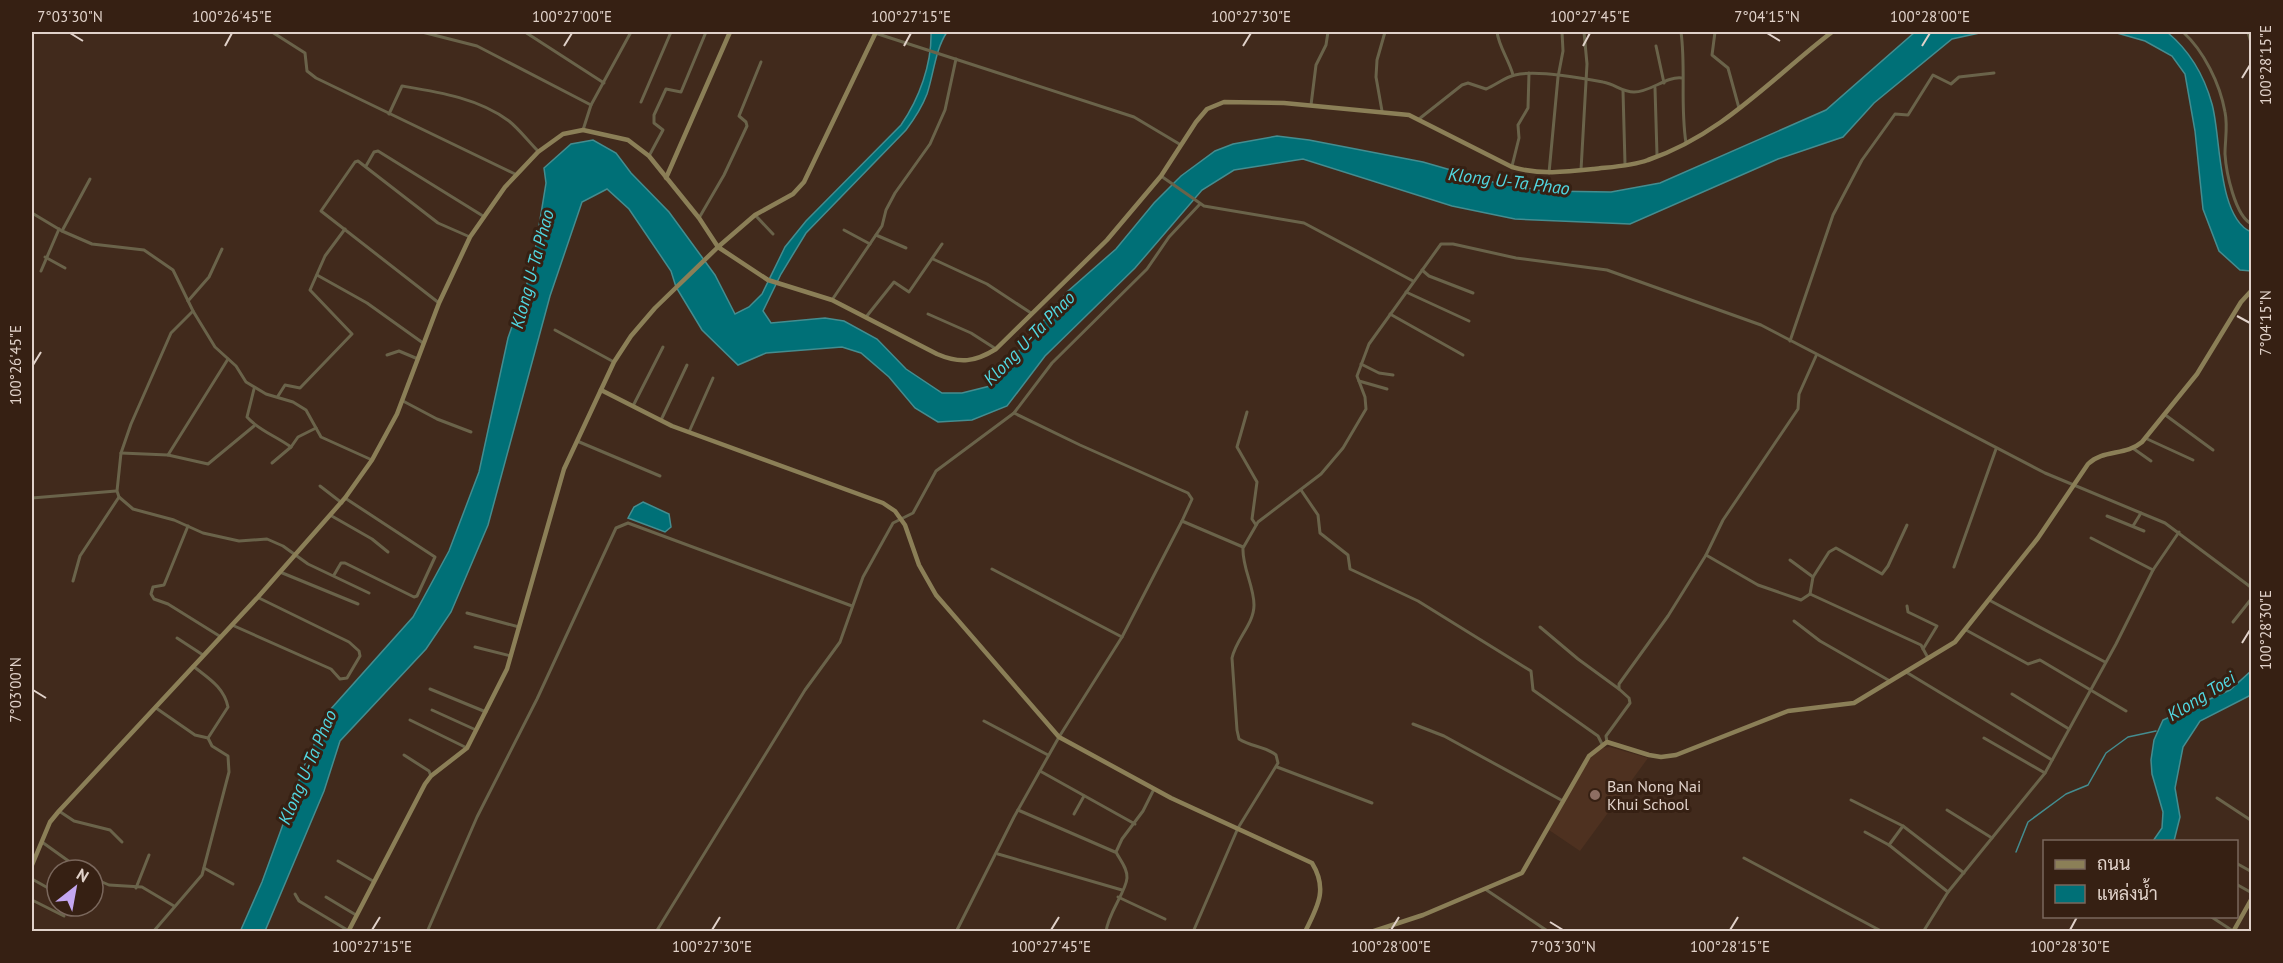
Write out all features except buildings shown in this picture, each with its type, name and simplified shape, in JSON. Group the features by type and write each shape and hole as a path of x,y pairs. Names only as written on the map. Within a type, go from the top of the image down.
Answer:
{"street":[{"path":"272,32 305,53 308,60 307,71 316,78 515,174"},
{"path":"422,32 477,46 591,105"},
{"path":"525,32 604,83"},
{"path":"583,130 591,105 631,32"},
{"path":"641,102 671,32"},
{"path":"649,156 663,130 654,123 654,115 666,89 681,93 706,32"},
{"path":"666,178 730,32"},
{"path":"295,894 299,901 349,931 373,881 431,776 467,748 486,712 512,656 559,486 576,440 614,363 631,336 675,287 755,215 793,194 804,182 876,32 1134,117 1181,145"},
{"path":"1311,105 1316,65 1326,45 1328,32"},
{"path":"1382,111 1376,78 1377,60 1385,32"},
{"path":"1497,32 1498,42 1509,60 1513,75"},
{"path":"1549,172 1558,77 1563,51 1562,32"},
{"path":"1581,170 1585,79 1584,32"},
{"path":"1681,32 1682,117 1687,144"},
{"path":"1715,32 1712,54 1728,68 1740,109"},
{"path":"32,865 59,810 258,597 343,500 372,460 403,401 439,303 470,237 515,174 538,152 563,134 583,130 628,140 649,156 699,218 718,247 768,280 832,300 954,361 980,359 996,349 1107,240 1161,176 1207,109 1224,102 1311,105 1382,111 1419,119 1512,167 1530,172 1581,170 1625,164 1658,156 1687,144 1721,124 1832,32"},
{"path":"2183,32 2199,49 2222,102 2226,114 2225,156 2228,174 2239,213 2252,224"},
{"path":"2248,32 2252,46"},
{"path":"1656,46 1664,83"},
{"path":"832,300 876,236 895,193 930,144 945,110 956,59"},
{"path":"699,218 724,175 747,126 739,116 761,62"},
{"path":"1419,119 1462,85 1468,83 1486,89 1513,75 1530,73 1608,82 1623,91 1635,92 1655,88 1675,77 1682,78"},
{"path":"1512,167 1519,138 1518,125 1528,108 1530,73"},
{"path":"1790,341 1833,215 1862,160 1895,114 1908,115 1933,75 1951,84 1959,77 1994,73"},
{"path":"389,114 402,86 465,98 508,120 538,152"},
{"path":"1655,88 1658,156"},
{"path":"1623,91 1625,164"},
{"path":"366,166 374,152 378,151 483,216"},
{"path":"439,303 321,211 354,162 366,166 438,223 470,237"},
{"path":"1161,176 1199,203 1304,223 1413,281"},
{"path":"40,271 45,257 90,179"},
{"path":"656,932 805,690 837,646 863,577 893,523 913,513 936,471 1014,413 1052,363 1147,269 1169,237 1199,203"},
{"path":"32,213 60,230 92,243 144,250 172,270 193,311 216,347 254,389 278,396 306,410 321,437 372,460"},
{"path":"755,215 773,234"},
{"path":"278,396 285,385 300,388 352,334 345,323 310,290 325,256 345,229"},
{"path":"844,230 870,244"},
{"path":"876,236 906,248"},
{"path":"866,317 894,282 909,292 942,244"},
{"path":"1193,932 1238,828 1277,767 1276,755 1267,748 1246,744 1239,739 1237,730 1232,658 1234,649 1252,617 1254,604 1243,548 1256,525 1321,474 1343,448 1366,409 1357,376 1369,344 1441,244 1453,244 1516,258 1607,270 1761,325 1996,449 2073,486 2141,513 2179,532 2252,588"},
{"path":"188,301 209,277 222,249"},
{"path":"45,257 65,268"},
{"path":"933,258 987,285 1031,313"},
{"path":"1422,270 1429,276 1473,293"},
{"path":"317,274 383,314 423,343"},
{"path":"1301,490 1318,515 1320,533 1348,555 1350,569 1418,601 1531,671 1533,690 1605,743 1649,755 1661,757 1676,755 1746,725 1788,711 1854,703 1955,642 2038,538 2094,458 2134,449 2145,438 2197,374 2241,302 2252,290"},
{"path":"1406,292 1469,321"},
{"path":"193,311 171,333 121,453 117,491 119,497 133,509 188,525 221,538 267,539 308,564 369,593"},
{"path":"928,314 971,333 996,349"},
{"path":"1390,314 1463,355"},
{"path":"555,330 614,363"},
{"path":"633,406 663,347"},
{"path":"387,355 399,351 418,359"},
{"path":"1619,689 1618,684 1668,616 1706,555 1723,520 1798,409 1799,394 1816,356"},
{"path":"168,455 228,359"},
{"path":"1361,364 1379,373 1393,375"},
{"path":"661,420 687,365"},
{"path":"689,432 713,378"},
{"path":"1359,381 1387,388"},
{"path":"254,389 246,414 254,426 270,432 291,447"},
{"path":"601,390 689,432 883,503 895,511 919,565 936,595 1059,737 1154,789 1312,863 1320,875 1322,890 1305,932"},
{"path":"403,401 437,419 471,432"},
{"path":"1246,412 1237,447 1257,482 1252,519 1256,525"},
{"path":"956,932 998,854 1018,810 1059,737 1122,637 1192,499 1188,493 1080,446 1014,413"},
{"path":"2164,414 2213,450"},
{"path":"121,453 168,455 208,464 254,426"},
{"path":"272,463 291,447 298,437 316,428"},
{"path":"2145,438 2193,460"},
{"path":"576,440 602,454 637,465 660,476"},
{"path":"1954,567 1996,449"},
{"path":"2134,449 2151,461"},
{"path":"320,486 435,556 414,597 345,563 341,563 334,575"},
{"path":"32,498 117,491"},
{"path":"73,581 80,556 119,497"},
{"path":"2133,526 2141,513"},
{"path":"330,515 372,539 388,552"},
{"path":"2107,516 2144,531"},
{"path":"1182,521 1243,548"},
{"path":"427,932 477,817 537,699 616,528 628,523 852,606"},
{"path":"188,525 164,585 153,587 151,594 154,599 168,603 221,637"},
{"path":"1706,555 1758,585 1801,600 1810,594 1813,577 1829,552 1836,548 1882,574 1888,566 1906,525"},
{"path":"1923,932 1948,891 2045,773 2153,570 2179,532"},
{"path":"2091,538 2153,570"},
{"path":"1790,560 1813,577"},
{"path":"992,568 1122,637"},
{"path":"280,572 358,604"},
{"path":"1810,594 1921,645 1928,658"},
{"path":"232,625 330,669 340,679 347,678 360,656 359,651 339,637 258,597"},
{"path":"2232,622 2252,598"},
{"path":"1988,599 2106,662"},
{"path":"1907,606 1908,612 1932,621 1937,626 1923,649"},
{"path":"467,613 519,627"},
{"path":"1794,621 1820,641 1890,681"},
{"path":"1371,932 1423,915 1522,873 1565,802 1589,756 1605,743 1606,736 1630,703 1629,698 1619,689 1540,627"},
{"path":"1966,630 2028,663 2040,660 2126,711"},
{"path":"177,638 204,655"},
{"path":"475,647 512,656"},
{"path":"193,666 218,686 228,703 228,707 208,738"},
{"path":"1906,672 2052,760"},
{"path":"430,689 486,712"},
{"path":"2012,694 2069,729"},
{"path":"154,707 195,735 208,738"},
{"path":"432,711 477,731"},
{"path":"410,720 467,748"},
{"path":"984,721 1049,755"},
{"path":"1413,724 1444,736 1565,802"},
{"path":"153,932 195,885 204,868 229,772 228,756 212,746 208,738"},
{"path":"1984,738 2045,773"},
{"path":"404,755 429,771 431,776"},
{"path":"1277,767 1372,803"},
{"path":"1040,771 1135,824"},
{"path":"1116,852 1122,839 1135,824 1154,789"},
{"path":"1074,814 1084,796"},
{"path":"2217,798 2252,821"},
{"path":"1851,800 1903,826 1964,873"},
{"path":"59,810 74,821 110,830 122,842"},
{"path":"1018,810 1116,852 1126,870 1127,880 1107,922 1106,932"},
{"path":"1947,810 1992,838"},
{"path":"1889,846 1903,826"},
{"path":"1865,832 1889,846 1948,891"},
{"path":"42,842 64,858"},
{"path":"998,854 1122,890"},
{"path":"136,888 149,855"},
{"path":"1744,858 1883,932"},
{"path":"338,861 373,881"},
{"path":"2238,864 2252,872"},
{"path":"204,868 233,884"},
{"path":"105,883 142,887 174,906"},
{"path":"2238,885 2252,893"},
{"path":"1485,889 1549,932"},
{"path":"326,897 356,915"},
{"path":"1118,897 1165,919"},
{"path":"2213,918 2233,931 2252,898"}],"shaded area":[{"name":"Ban Nong Nai Khui School","path":"1610,747 1648,758 1580,851 1549,830 1587,761 1601,748"}],"water":[{"name":"Klong U-Ta Phao","path":"931,32 947,32 937,54 927,94 918,112 906,130 806,233 781,274 763,311 771,323 825,318 844,321 877,339 906,369 942,393 962,393 990,386 1067,292 1116,249 1154,203 1181,176 1215,151 1233,144 1277,136 1309,140 1423,162 1496,183 1545,191 1611,192 1660,183 1826,110 1915,32 1984,32 1952,39 1874,103 1843,137 1778,159 1630,224 1515,219 1452,206 1303,159 1234,170 1202,190 1135,268 1045,356 1007,406 972,420 938,422 915,408 889,377 861,353 842,347 766,353 738,365 702,330 676,287 671,271 629,209 607,189 582,202 550,296 488,525 451,612 426,649 340,741 324,791 265,931 240,932 262,882 305,764 330,710 413,617 449,551 479,472 508,338 532,269 546,183 544,168 571,144 593,140 616,153 631,173 669,212 715,275 735,314 749,307 762,294 785,247 806,221 901,125 913,104 927,69"},
{"path":"1984,32 2167,32 2175,39 2189,55 2209,93 2226,193 2240,223 2251,232 2251,271 2240,270 2219,251 2203,209 2195,131 2185,74 2172,56 2145,41 2117,33"},
{"path":"643,502 669,514 671,527 665,532 628,518 634,507"},
{"path":"2251,671 2251,695 2200,721 2183,747 2175,788 2180,817 2174,840 2154,840 2162,828 2163,812 2152,774 2151,760 2154,740 2163,720 2230,690"}],"waterway":[{"path":"2016,852 2028,822 2066,794 2088,785 2106,753 2128,737 2156,731"}],"place":[{"name":"Ban Nong Nai Khui School","path":"1595,795"}],"water label":[{"name":"Klong Toei","path":"2201,696"}]}
